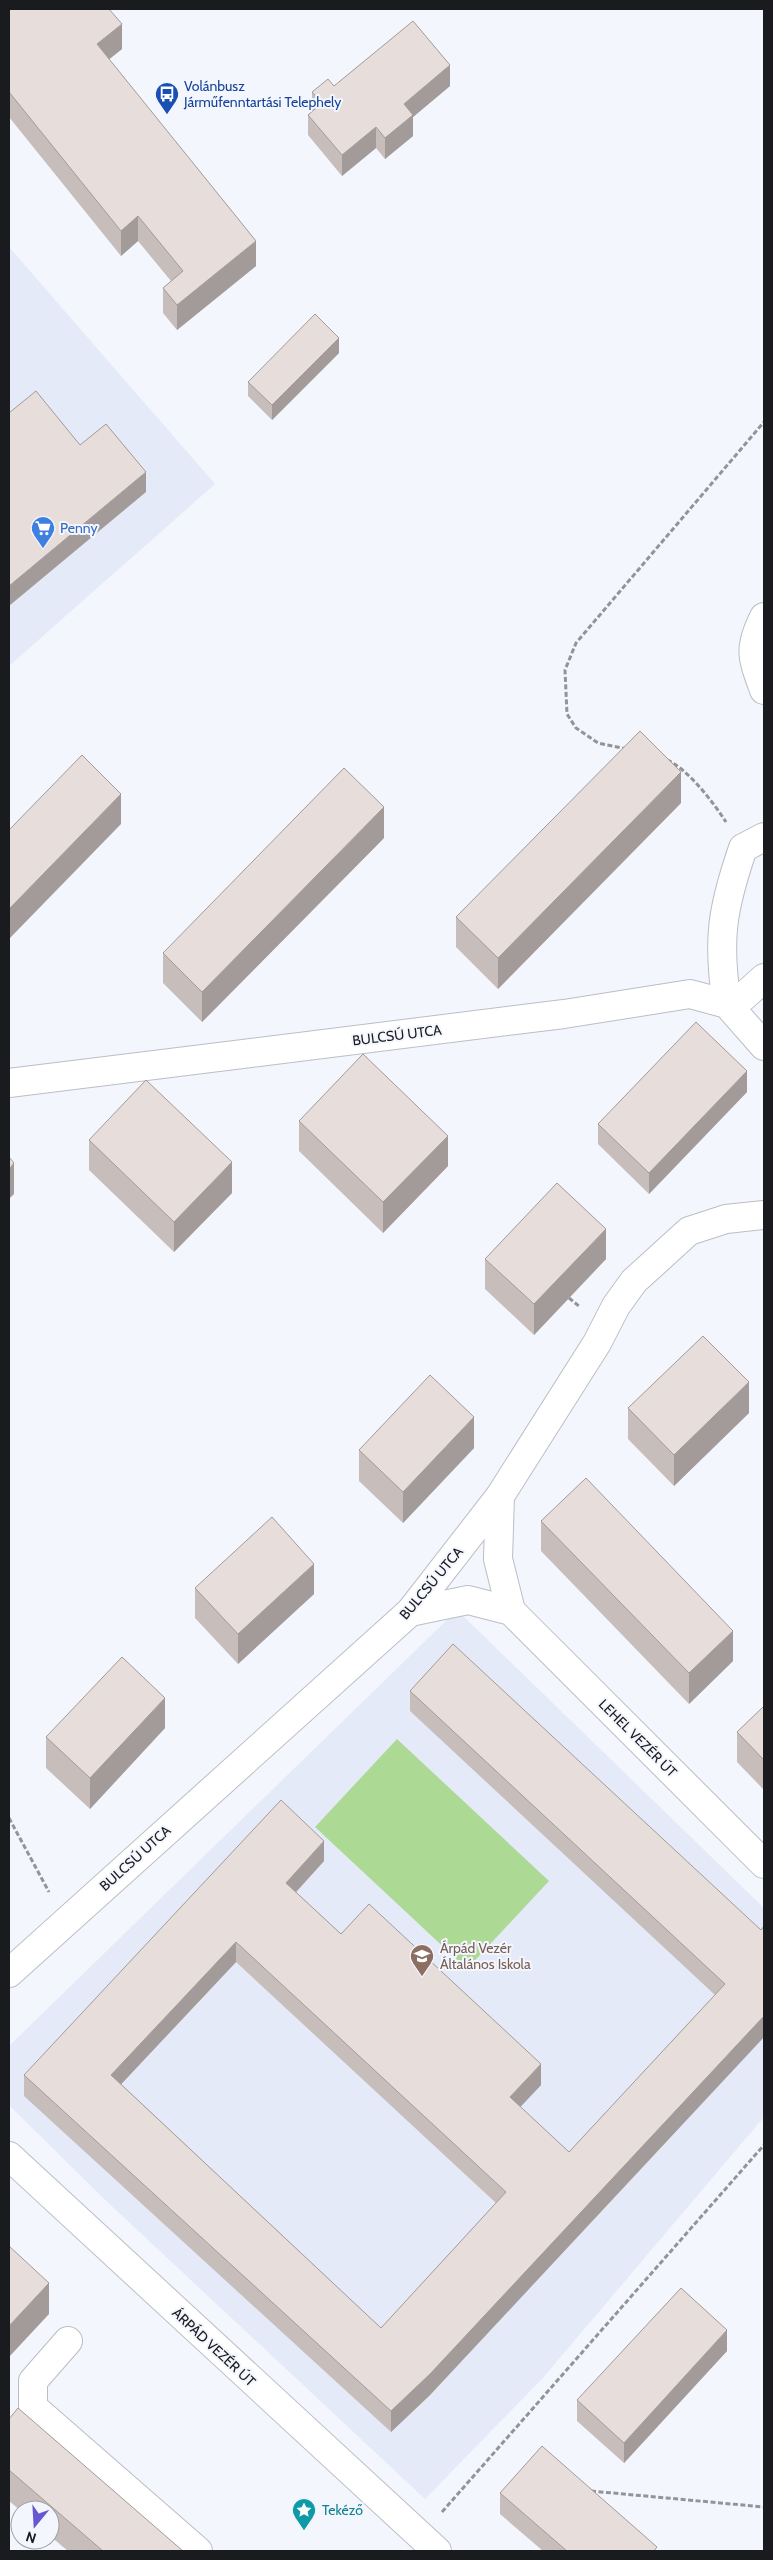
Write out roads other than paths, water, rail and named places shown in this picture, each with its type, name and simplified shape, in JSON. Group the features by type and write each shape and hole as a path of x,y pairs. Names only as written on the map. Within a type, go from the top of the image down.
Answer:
{"street":[{"path":"764,617 755,635 752,658 764,690"},
{"path":"753,842 727,893 722,929 722,968 727,1004 764,1046"},
{"path":"727,1004 743,997 764,978"},
{"name":"BULCSÚ UTCA","path":"9,1083 564,1014 690,994 727,1004"},
{"name":"BULCSÚ UTCA","path":"9,1973 410,1612 500,1496 596,1343 616,1306 634,1281 689,1231 726,1219 764,1215"},
{"path":"410,1612 468,1600 511,1611 498,1559 500,1496"},
{"name":"LEHEL VEZÉR ÚT","path":"511,1611 764,1864"},
{"name":"ÁRPÁD VEZÉR ÚT","path":"9,2156 421,2546"},
{"path":"68,2341 33,2381 33,2407 198,2551"}],"place":[{"name":"Volánbusz Járműfenntartási Telephely","path":"167,115"},
{"name":"Penny","path":"43,549"},
{"name":"Árpád Vezér Általános Iskola","path":"422,1977"},
{"name":"Tekéző","path":"304,2531"}]}
